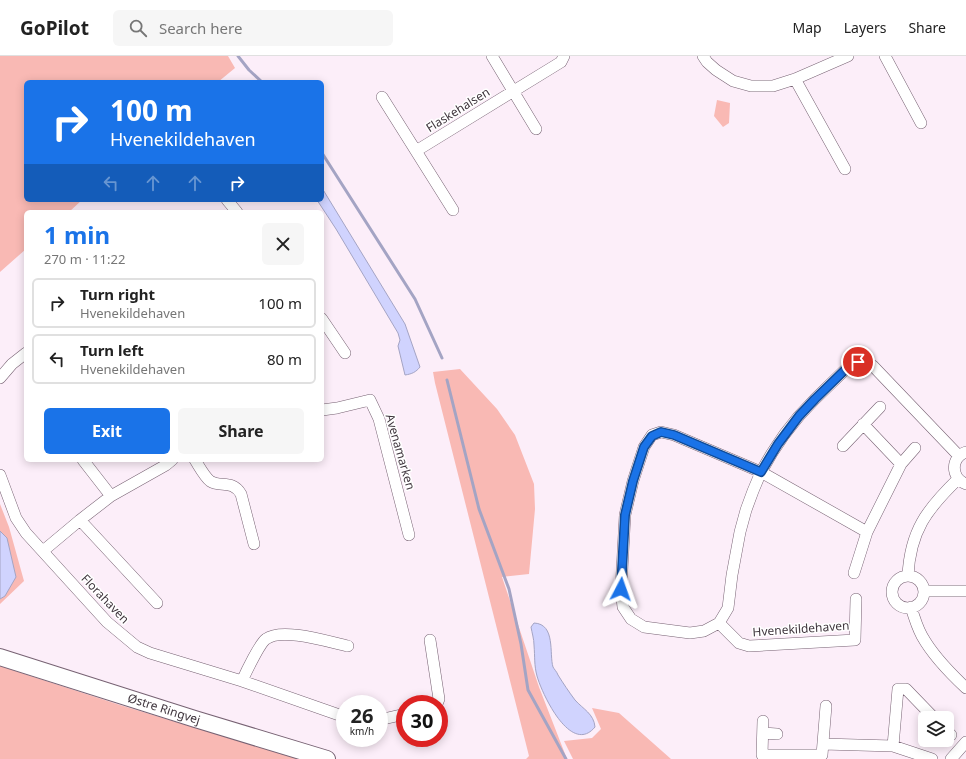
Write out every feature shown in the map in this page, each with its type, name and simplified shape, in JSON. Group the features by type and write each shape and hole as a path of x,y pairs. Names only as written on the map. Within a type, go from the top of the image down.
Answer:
{"main road":[{"name":"Østre Ringvej","path":"0,658 327,759"}],"street":[{"path":"492,56 536,129"},
{"name":"Flaskehalsen","path":"416,151 561,62 564,56"},
{"path":"703,56 716,70 733,81 751,86 773,86 795,79 828,60 848,56"},
{"path":"885,56 921,123"},
{"path":"795,79 845,169"},
{"path":"382,97 453,210"},
{"path":"229,202 235,210"},
{"path":"324,322 345,353"},
{"path":"0,378 12,364 24,355"},
{"path":"867,532 761,472 674,435 661,432 652,436 644,447 633,481 625,515 621,589 623,607 631,619 644,627 690,633 704,631 718,623 728,608 740,532 748,504 761,472 776,447 799,416 849,366 858,362 866,362 873,366 962,454 956,460 954,465 955,475 962,482 947,490 931,507 920,523 908,562 908,576"},
{"name":"Avenamarken","path":"324,410 370,400 379,419 409,535"},
{"path":"843,446 880,407"},
{"path":"863,424 901,464"},
{"path":"854,573 867,532 901,464 915,448"},
{"path":"85,462 111,496"},
{"path":"43,551 111,496 170,462"},
{"path":"196,462 209,480 214,483 232,486 239,490 254,544"},
{"name":"Florahaven","path":"0,475 16,518 26,533 107,622 137,647 242,681 336,714"},
{"path":"80,520 157,603"},
{"path":"908,576 917,578 923,586 924,591 922,600 915,606 906,608 898,604 892,596 893,586 899,578 908,576"},
{"path":"924,591 966,591"},
{"name":"Hvenekildehaven","path":"718,623 739,643 749,646 855,640 856,599"},
{"path":"911,607 915,621 922,636 933,653 966,688"},
{"path":"242,681 259,648 266,639 276,634 300,636 348,646"},
{"path":"430,640 438,695"},
{"path":"899,752 898,689 906,689 927,711"},
{"path":"763,721 762,755 822,755 826,706"},
{"path":"763,733 777,734"},
{"path":"951,759 966,742"},
{"path":"823,744 899,752 932,759"}],"shaded area":[{"path":"0,56 228,56 235,68 220,80 24,80 24,202 80,202 71,210 24,210 24,251 0,272"},
{"path":"717,100 730,103 729,123 723,127 714,116"},
{"path":"460,369 497,409 515,435 534,484 535,509 529,574 502,577 539,687 567,759 526,759 529,756 433,372"},
{"path":"0,504 9,527 24,581 0,604 0,599 5,596 7,538 0,531"},
{"path":"0,666 120,705 298,759 0,759"},
{"path":"592,708 619,713 671,759 573,759 564,741 592,738 601,729"}],"water":[{"path":"324,191 405,324 420,367 414,372 405,375 398,346 400,340 398,333 318,202 324,202"},
{"path":"0,531 7,538 16,577 5,596 0,599"},
{"path":"534,623 546,628 549,634 553,667 575,700 593,719 595,727 586,734 577,734 567,728 551,708 545,696 535,668 534,640 531,627"}],"waterway":[{"path":"238,56 249,70 260,80"},
{"path":"324,156 415,299 442,358"},
{"path":"447,380 479,509 509,589 521,644 528,690 566,759"}],"route":[{"path":"621,589 625,515 633,481 644,447 652,436 661,432 674,435 761,472 784,435 799,416 849,366 858,362"}]}
